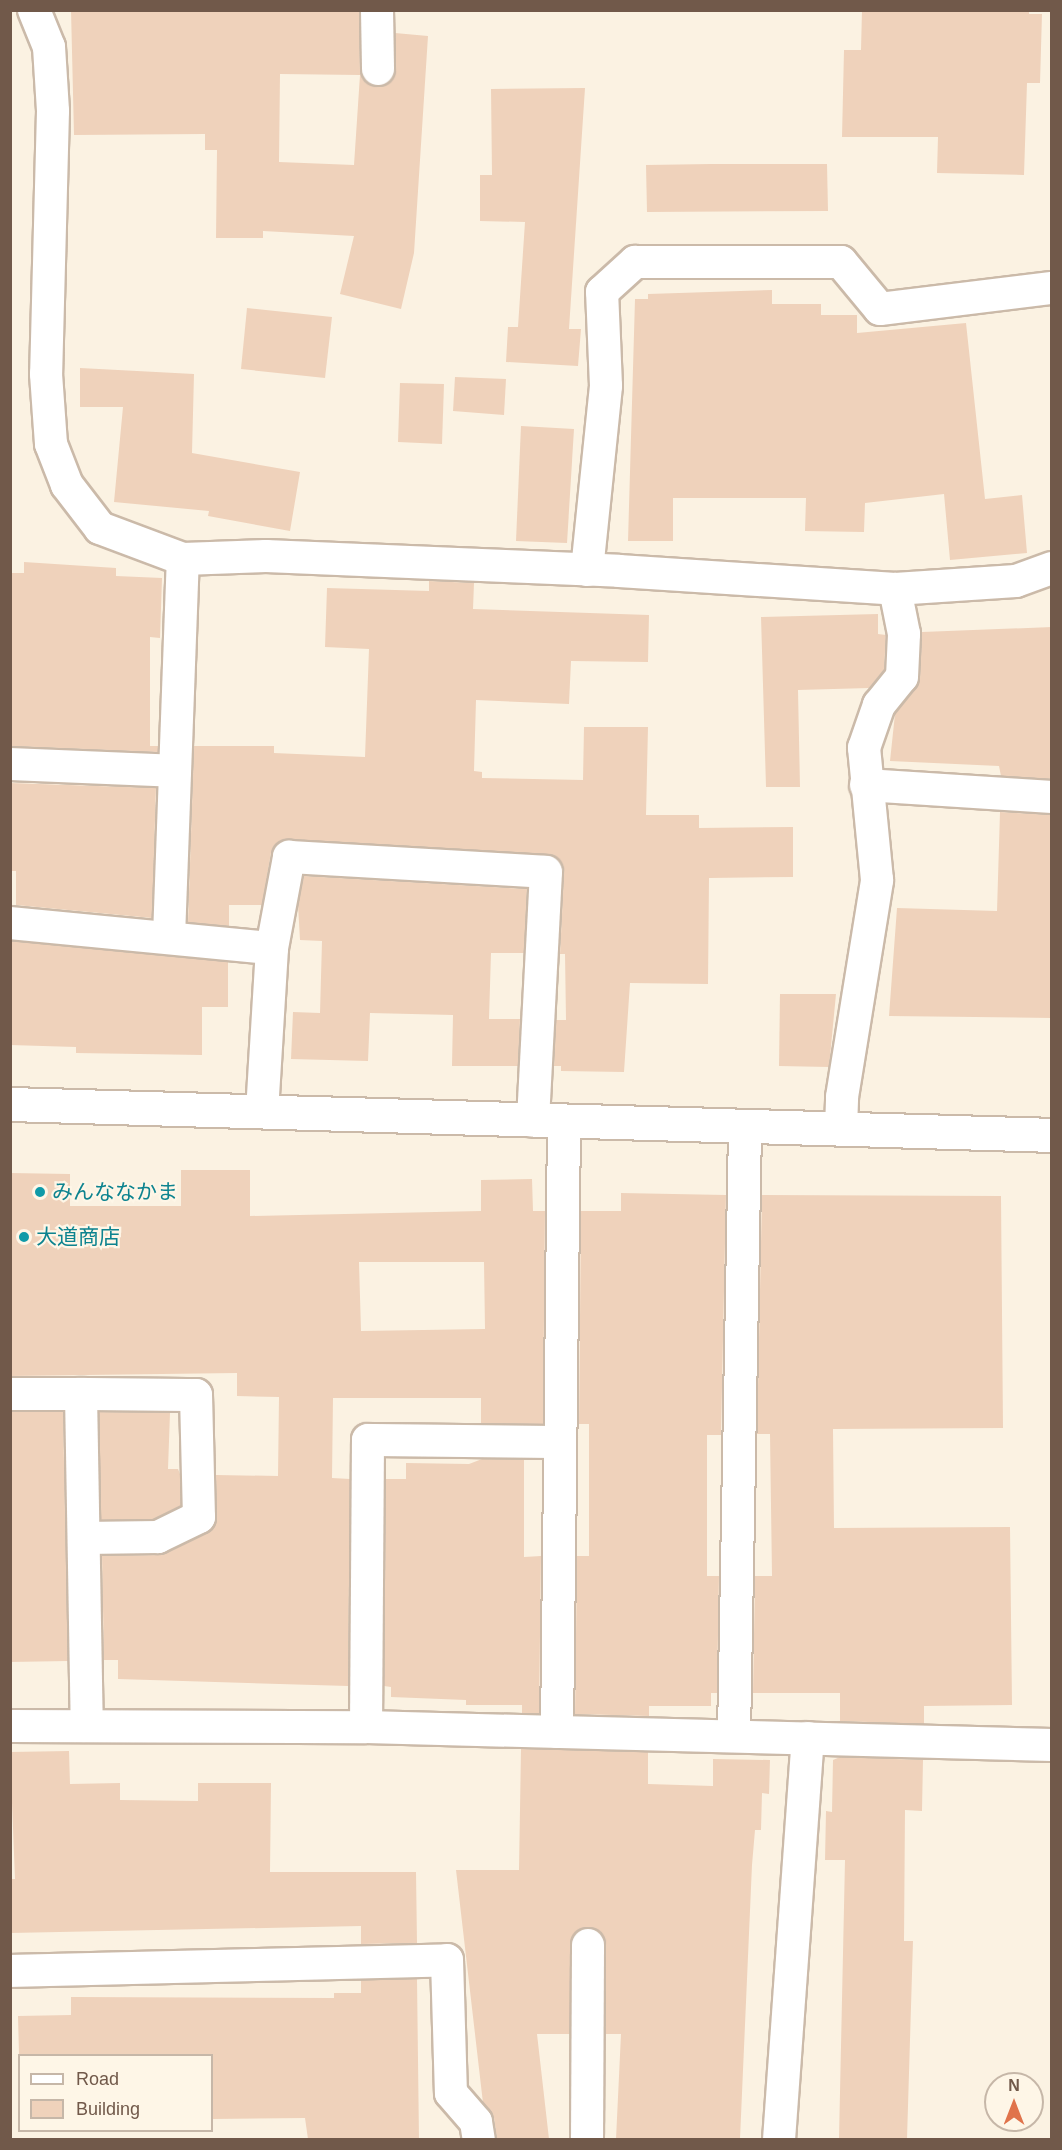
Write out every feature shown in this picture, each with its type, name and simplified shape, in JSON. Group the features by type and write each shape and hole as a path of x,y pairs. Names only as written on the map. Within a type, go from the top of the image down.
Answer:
{"street":[{"path":"34,10 48,47 53,111 46,374 51,444 67,485 100,528 183,559 266,556 587,570 895,589 1016,581 1052,568"},
{"path":"377,10 378,69"},
{"path":"587,570 606,386 602,292 634,262 841,262 880,309 1052,288"},
{"path":"169,937 183,559"},
{"path":"841,1129 849,1055 878,880 866,785 864,748 879,705 902,677 904,634 895,589"},
{"path":"10,764 175,771"},
{"path":"866,785 1052,797"},
{"path":"261,1112 272,948 289,857 546,872 549,1121 560,1442 557,1732"},
{"path":"10,923 272,948"},
{"path":"10,1104 1052,1135"},
{"path":"734,1735 745,1127"},
{"path":"10,1394 196,1395 199,1517 158,1537 84,1538"},
{"path":"81,1394 87,1726"},
{"path":"366,1727 368,1440 560,1442"},
{"path":"10,1726 366,1727 1052,1745"},
{"path":"779,2139 808,1738"},
{"path":"587,2139 588,1945"},
{"path":"10,1971 447,1960 451,2093 476,2122 479,2139"}],"building":[{"path":"71,10 359,10 360,70 363,79 378,87 394,77 395,33 428,36 414,253 401,309 340,294 354,236 263,231 263,238 216,238 217,150 205,150 205,134 74,135","holes":["280,74 360,75 354,165 279,162"]},
{"path":"862,10 1029,10 1029,14 1042,14 1040,83 1027,83 1024,175 937,173 938,137 842,137 844,50 861,50"},
{"path":"585,88 569,329 581,329 578,366 506,362 508,327 518,327 525,222 480,221 480,175 492,175 491,89"},
{"path":"827,164 828,211 647,212 646,165"},
{"path":"772,290 772,304 821,304 821,315 857,315 857,333 966,323 985,499 1022,495 1027,553 950,560 944,494 865,503 864,532 805,531 806,498 673,498 673,541 628,541 635,299 648,299 648,294"},
{"path":"247,308 332,317 325,378 241,369"},
{"path":"80,368 194,374 192,453 300,472 290,531 208,516 209,511 114,502 123,407 80,407"},
{"path":"455,377 506,379 504,415 453,411"},
{"path":"400,383 444,384 442,444 398,442"},
{"path":"521,426 574,429 567,543 516,541"},
{"path":"24,562 116,568 116,576 162,578 160,638 150,637 150,746 158,746 158,752 12,746 10,573 24,573"},
{"path":"429,581 474,583 473,609 649,615 648,662 571,661 569,704 476,700 474,771 482,772 482,778 583,780 584,727 648,727 646,815 699,815 699,828 793,827 793,877 709,878 708,984 630,983 624,1072 561,1071 561,1066 554,1066 556,1020 566,1020 565,954 560,954 564,873 555,857 290,839 275,845 271,853 262,905 229,905 229,926 188,922 194,746 274,746 274,753 365,757 369,649 325,647 327,588 429,591"},
{"path":"878,614 878,634 886,635 884,670 869,688 798,690 800,787 766,787 761,617"},
{"path":"1052,627 1052,779 1001,776 999,766 890,761 895,714 920,679 922,632"},
{"path":"10,783 156,788 152,918 16,905 16,871 10,871"},
{"path":"1000,812 1052,815 1052,1018 889,1016 897,908 997,911"},
{"path":"304,876 527,889 524,953 491,953 489,1019 520,1019 518,1066 452,1066 453,1015 370,1013 368,1061 291,1059 293,1012 320,1013 322,941 300,940 298,905"},
{"path":"10,941 228,962 228,1007 202,1007 202,1055 76,1053 76,1047 10,1045"},
{"path":"780,994 836,994 829,1067 779,1066"},
{"path":"181,1170 250,1170 250,1216 481,1211 481,1180 532,1179 533,1211 545,1211 543,1424 481,1423 481,1398 333,1398 332,1478 350,1479 348,1686 118,1679 118,1660 104,1660 102,1556 159,1555 207,1533 217,1517 216,1475 278,1476 279,1397 237,1396 237,1373 10,1376 10,1173 70,1174 70,1206 181,1206","holes":["359,1262 484,1262 485,1329 361,1331"]},
{"path":"621,1193 726,1195 721,1435 707,1435 707,1576 719,1576 717,1693 711,1693 711,1706 649,1706 649,1716 575,1714 577,1556 589,1556 589,1424 579,1424 581,1211 621,1211"},
{"path":"762,1195 1001,1196 1003,1428 833,1429 834,1528 1010,1527 1012,1705 924,1706 924,1724 840,1721 840,1693 753,1693 755,1576 772,1576 770,1434 757,1434"},
{"path":"10,1412 63,1412 68,1661 10,1662"},
{"path":"99,1412 170,1413 168,1469 178,1469 180,1474 181,1506 154,1519 101,1520"},
{"path":"482,1459 524,1460 524,1557 541,1556 539,1714 522,1713 522,1705 466,1705 466,1700 391,1697 391,1687 384,1686 386,1479 406,1479 406,1463 469,1464"},
{"path":"521,1749 648,1752 648,1784 713,1786 713,1759 770,1760 769,1794 762,1793 761,1830 755,1830 752,1865 740,2139 616,2139 621,2034 606,2034 606,1945 603,1936 589,1927 579,1930 570,1944 570,2034 537,2034 549,2139 497,2139 494,2118 483,2103 456,1870 519,1870"},
{"path":"69,1751 70,1784 120,1783 120,1800 198,1801 198,1783 271,1783 270,1872 416,1872 417,1943 361,1944 361,1926 10,1933 10,1879 15,1879 10,1752"},
{"path":"840,1757 923,1760 922,1811 905,1810 904,1941 913,1941 907,2139 839,2139 845,1860 825,1860 826,1811 832,1812 833,1760"},
{"path":"417,1979 419,2139 308,2139 305,2118 213,2119 213,2054 19,2054 18,2016 71,2015 71,1997 334,1998 334,1993 361,1993 361,1980"}],"place":[{"name":"みんななかま","path":"40,1192"},
{"name":"大道商店","path":"24,1237"}]}
